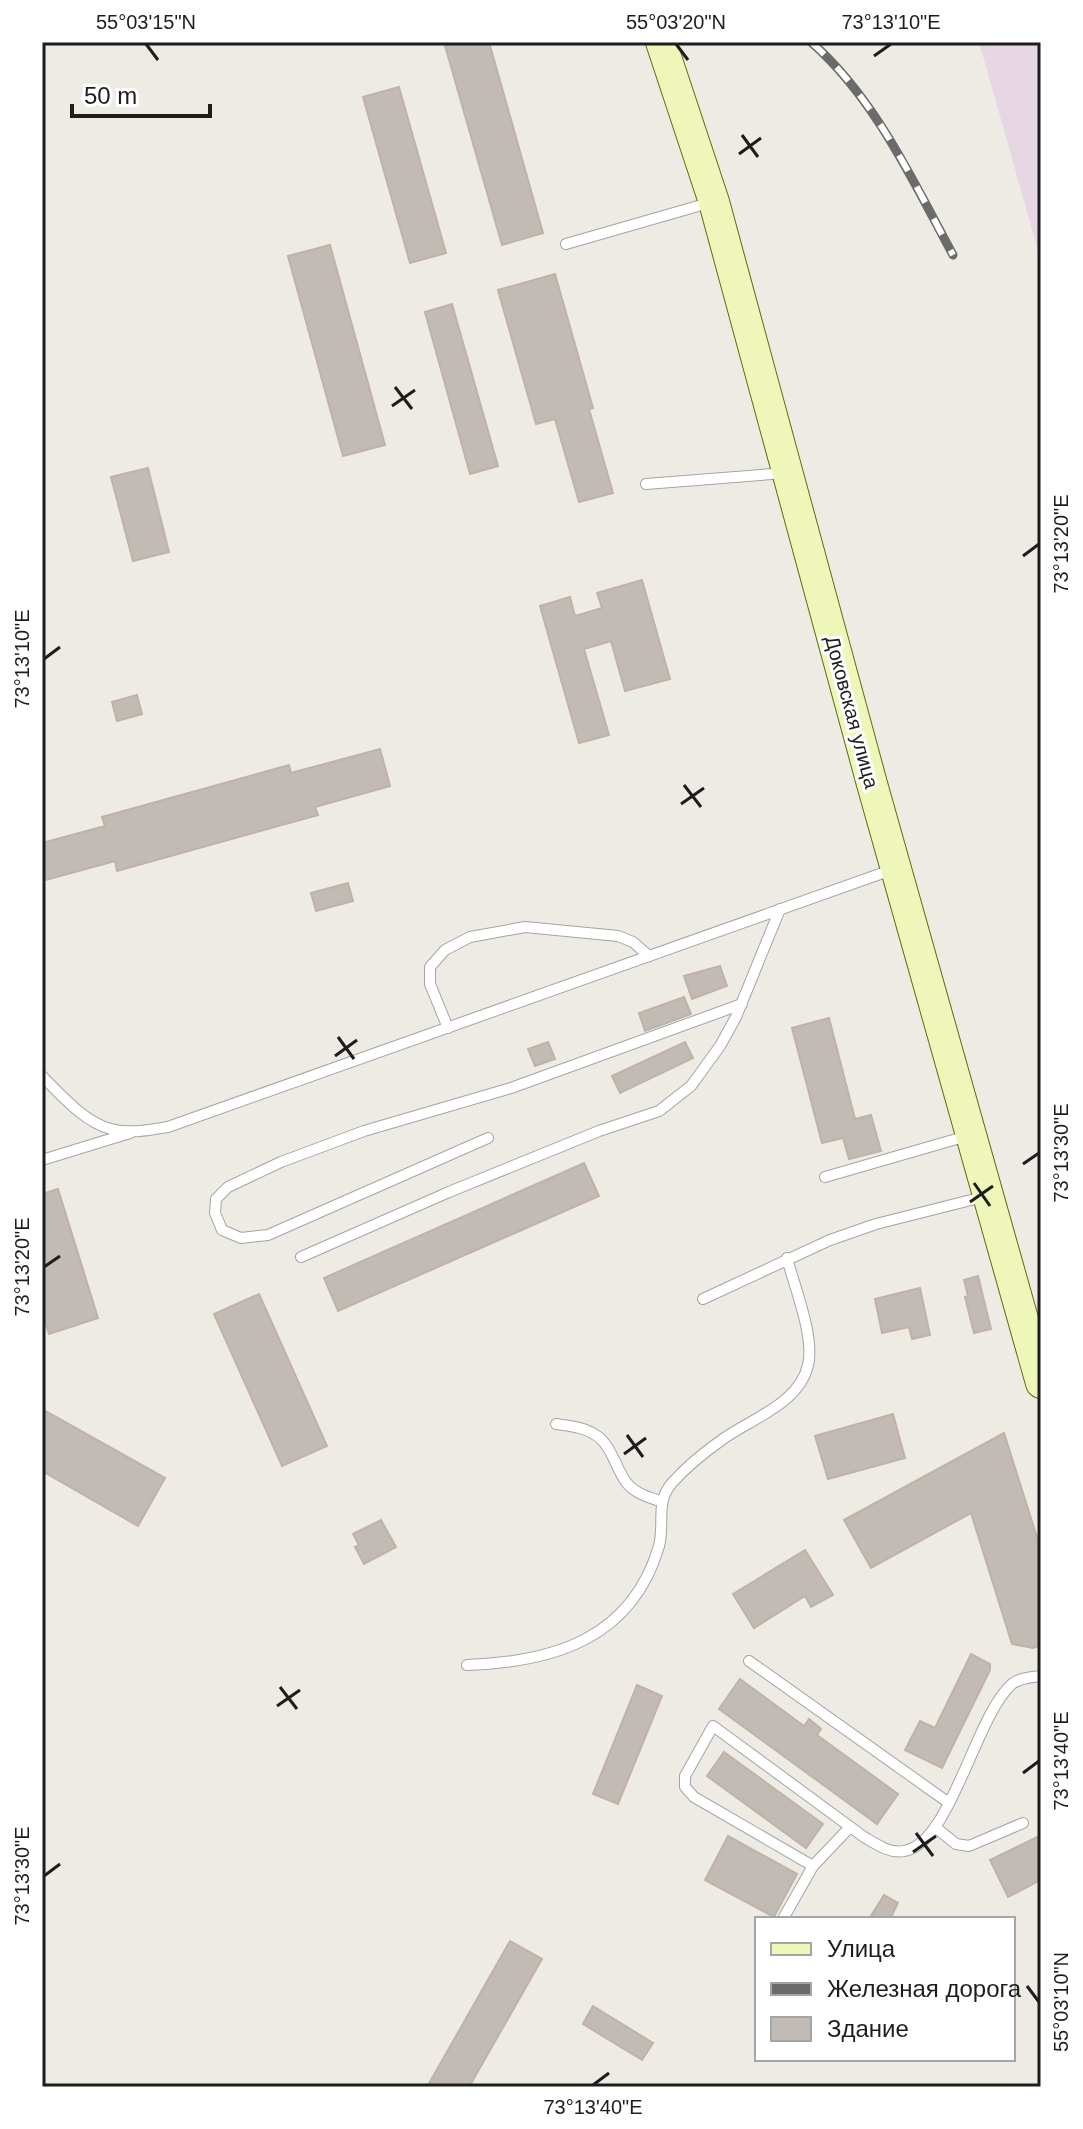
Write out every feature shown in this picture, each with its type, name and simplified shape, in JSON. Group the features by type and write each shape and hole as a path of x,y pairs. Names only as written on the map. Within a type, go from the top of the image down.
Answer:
{"street":[{"name":"Доковская улица","path":"661,42 714,202 1041,1383"}],"lane":[{"path":"566,244 714,202"},
{"path":"646,484 787,473"},
{"path":"42,1160 136,1132 168,1127 896,868"},
{"path":"301,1257 476,1181 599,1131 659,1111 691,1086 720,1046 742,1004 780,909"},
{"path":"448,1028 430,984 430,967 445,950 470,937 525,927 618,936 633,942 649,956"},
{"path":"488,1138 268,1235 241,1238 222,1230 215,1213 216,1199 228,1187 281,1162 364,1131 511,1088 742,1004"},
{"path":"42,1076 87,1117 111,1129 136,1132"},
{"path":"825,1177 972,1135"},
{"path":"703,1299 787,1258 876,1224 989,1195"},
{"path":"467,1665 511,1663 547,1654 586,1639 615,1619 640,1588 655,1557 662,1535 660,1501 671,1484 721,1440 785,1400 801,1384 809,1364 807,1336 787,1258"},
{"path":"556,1424 596,1434 606,1444 628,1485 660,1501"},
{"path":"749,1661 949,1803"},
{"path":"813,1866 694,1797 685,1787 685,1776 713,1726 850,1827 886,1849 905,1851 921,1842 935,1827 997,1700 1015,1681 1041,1676"},
{"path":"935,1827 956,1844 969,1846 1023,1823"},
{"path":"784,1917 813,1866 850,1827"}],"shaded area":[{"path":"979,42 1041,42 1041,261"}],"building":[{"path":"444,42 489,42 543,233 502,245"},
{"path":"399,87 446,253 410,263 363,97"},
{"path":"330,245 385,445 343,456 288,256"},
{"path":"555,274 593,408 589,409 613,493 579,502 555,419 536,424 498,290"},
{"path":"452,304 498,466 470,474 425,312"},
{"path":"148,468 169,552 133,561 111,477"},
{"path":"642,580 670,679 625,691 611,641 584,649 609,735 579,743 540,606 570,597 575,616 602,608 597,593"},
{"path":"137,695 142,714 117,721 112,702"},
{"path":"380,749 390,786 315,807 318,815 117,871 115,861 42,881 42,843 105,826 102,817 289,765 291,773"},
{"path":"348,883 353,901 316,911 311,893"},
{"path":"720,966 727,986 692,999 684,976"},
{"path":"684,997 691,1014 645,1031 639,1013"},
{"path":"829,1018 855,1119 871,1115 881,1151 849,1159 843,1138 822,1143 792,1028"},
{"path":"548,1042 555,1059 535,1066 528,1049"},
{"path":"685,1042 693,1058 620,1093 612,1076"},
{"path":"584,1163 599,1196 338,1311 324,1278"},
{"path":"58,1189 98,1318 49,1334 42,1312 42,1194"},
{"path":"978,1276 991,1329 974,1333 964,1280"},
{"path":"920,1288 930,1335 912,1339 909,1327 882,1333 875,1299"},
{"path":"259,1294 327,1446 282,1466 214,1314"},
{"path":"42,1409 165,1478 138,1526 42,1471"},
{"path":"893,1414 905,1458 828,1479 815,1436"},
{"path":"1004,1433 1041,1550 1041,1645 1033,1648 1012,1644 971,1513 871,1568 844,1520"},
{"path":"381,1520 396,1547 364,1564 355,1547 359,1545 353,1534"},
{"path":"805,1550 833,1595 811,1607 805,1596 754,1628 733,1594"},
{"path":"971,1654 990,1664 990,1670 942,1768 905,1750 920,1721 935,1728"},
{"path":"740,1679 804,1726 809,1719 821,1729 817,1735 898,1794 877,1824 719,1709"},
{"path":"637,1685 662,1696 618,1804 593,1794"},
{"path":"724,1752 823,1824 806,1848 707,1776"},
{"path":"1041,1835 1041,1880 1008,1897 990,1860"},
{"path":"728,1836 797,1874 774,1917 705,1880"},
{"path":"884,1895 898,1903 891,1917 870,1917"},
{"path":"510,1941 542,1959 469,2087 427,2087"},
{"path":"593,2006 653,2043 642,2060 583,2024"}],"railway":[{"path":"811,42 834,64 874,114 953,255"}]}
